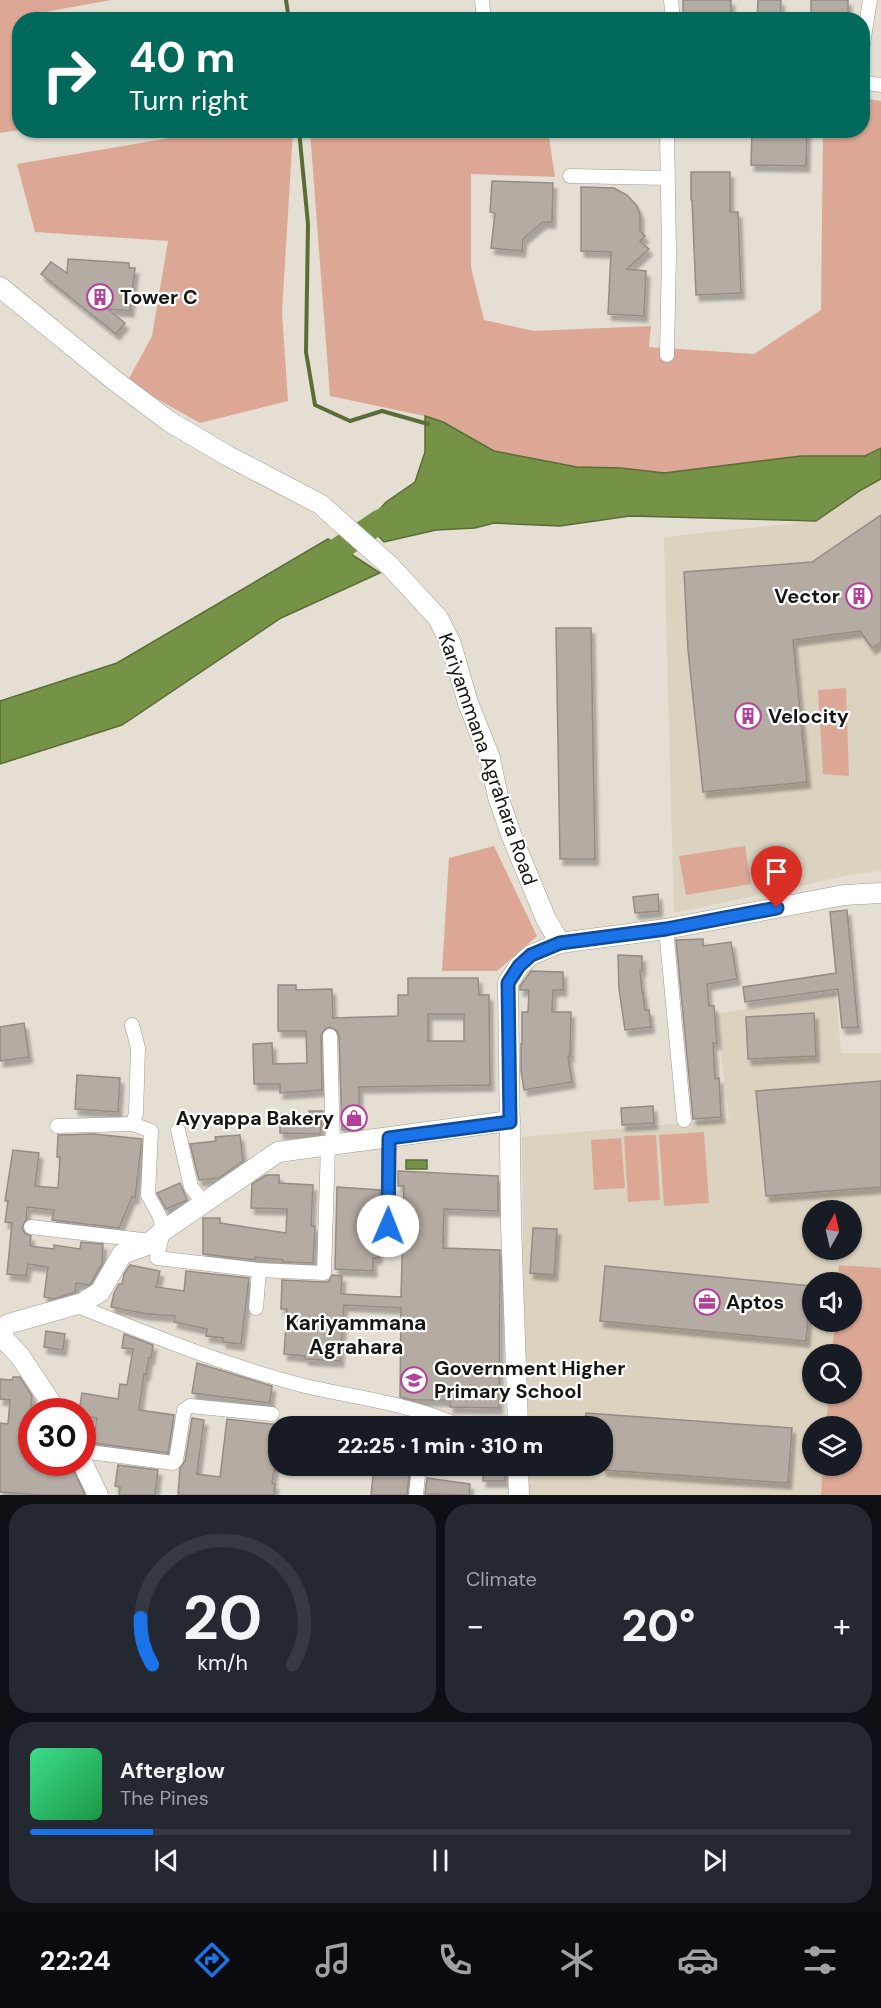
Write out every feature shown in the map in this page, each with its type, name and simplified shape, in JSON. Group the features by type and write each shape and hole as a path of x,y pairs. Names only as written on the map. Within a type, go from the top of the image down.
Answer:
{"street":[{"path":"667,138 667,355"},
{"path":"570,176 667,178"},
{"name":"Kariyammana Agrahara Road","path":"0,287 114,380 170,422 228,456 320,504 390,566 438,618 451,644 468,703 490,758 498,797 512,837 546,919 560,943"},
{"path":"518,1416 511,1224 508,983 519,966 531,955 560,943 666,929 844,896 881,893"},
{"path":"666,929 684,1120"},
{"path":"132,1026 138,1048 136,1113 133,1124"},
{"path":"57,1126 133,1124 151,1131 148,1195 160,1217 157,1258 259,1270 324,1273 330,1145 330,1036"},
{"path":"48,1398 20,1356 2,1337 2,1328 8,1324 75,1305 100,1292 122,1254 147,1245 278,1152 510,1122"},
{"path":"178,1130 191,1187 204,1203"},
{"path":"388,1248 389,1138"},
{"path":"31,1227 157,1236"},
{"path":"256,1308 259,1270"},
{"path":"75,1305 225,1363 305,1386 384,1402 416,1416"},
{"path":"96,1453 173,1464 176,1460 184,1410 190,1406 272,1414"},
{"path":"89,1476 98,1495"},
{"path":"416,1495 418,1476"},
{"path":"518,1476 519,1495"}],"shaded area":[{"path":"0,0 111,0 45,12 12,12 12,131 0,133"},
{"path":"870,99 881,101 881,448 865,456 801,456 664,473 621,468 577,467 494,451 443,422 425,416 330,396 311,138 549,138 555,177 471,174 471,267 484,320 534,331 651,326 649,347 754,354 821,310 823,138 870,138"},
{"path":"170,138 293,138 282,312 288,401 200,423 127,382 152,336 168,241 35,232 17,164"},
{"path":"425,416 443,422 494,451 577,467 621,468 664,473 801,456 865,456 881,448 881,479 816,521 630,516 560,526 494,523 475,528 436,530 384,542 367,524 386,502 415,482 425,452"},
{"path":"881,479 881,871 854,874 674,913 664,537 816,521"},
{"path":"328,539 380,573 281,618 122,725 0,764 0,701 117,663"},
{"path":"846,688 849,776 823,774 818,690"},
{"path":"494,846 537,936 497,971 442,971 449,858"},
{"path":"745,846 751,884 686,895 679,856"},
{"path":"836,993 841,1053 881,1053 881,1495 526,1495 526,1476 613,1476 613,1416 525,1416 522,1137 729,1119 716,1014"},
{"path":"704,1132 709,1203 664,1206 659,1135"},
{"path":"656,1135 660,1200 628,1202 624,1136"},
{"path":"621,1138 625,1188 594,1190 591,1140"},
{"path":"406,1160 427,1160 427,1169 406,1169"},
{"path":"839,1265 881,1268 881,1495 821,1495 822,1476 862,1476 862,1416 827,1416 828,1404 862,1404 862,1344 833,1344 834,1332 862,1332 862,1272 839,1272"}],"building":[{"path":"683,0 731,0 731,12 683,12"},
{"path":"758,0 781,0 780,12 757,12"},
{"path":"811,0 848,0 848,12 811,12"},
{"path":"752,138 807,138 806,166 751,165"},
{"path":"691,172 730,172 730,212 738,212 741,293 696,295"},
{"path":"492,181 553,183 552,222 543,222 523,239 522,251 491,248 495,213 490,212"},
{"path":"581,187 614,188 627,195 637,206 640,214 640,231 645,236 640,241 649,249 627,269 646,271 644,316 608,314 611,252 581,251"},
{"name":"Tower C","path":"68,259 129,263 129,268 135,268 130,311 108,309 125,323 116,334 41,274 51,262 67,273"},
{"path":"881,515 881,642 872,648 860,631 793,640 807,782 703,792 688,650 684,572 812,562"},
{"path":"556,628 591,628 595,859 560,859"},
{"path":"658,894 659,911 635,913 633,897"},
{"path":"847,910 858,1027 842,1028 838,989 745,1002 743,987 836,973 830,912"},
{"path":"703,939 703,946 731,942 737,979 707,984 709,1006 714,1006 717,1043 713,1043 715,1079 719,1078 721,1117 693,1119 676,940"},
{"path":"618,955 642,956 642,970 640,970 642,992 645,1010 649,1010 651,1027 625,1030 619,989"},
{"path":"531,971 563,972 563,990 553,990 552,1012 571,1012 570,1056 568,1056 572,1082 524,1090 521,1071 522,1012 528,1012 529,990 520,990 520,986"},
{"path":"408,978 478,978 479,995 489,995 490,1085 359,1087 359,1129 342,1130 339,1036 337,1031 330,1027 325,1029 321,1036 322,1090 280,1093 280,1084 254,1084 253,1044 272,1043 273,1064 307,1063 306,1031 278,1031 278,985 296,985 296,990 332,989 333,1018 398,1016 398,995 408,995","holes":["428,1014 464,1014 464,1041 428,1041"]},
{"path":"814,1013 816,1056 748,1059 746,1017"},
{"path":"24,1023 29,1057 0,1061 0,1027"},
{"path":"77,1075 120,1078 118,1112 75,1109"},
{"path":"881,1081 881,1187 766,1196 756,1091"},
{"path":"653,1106 654,1123 622,1125 621,1108"},
{"path":"309,1111 323,1111 320,1134 280,1133 280,1114 309,1114"},
{"path":"94,1134 142,1139 135,1198 132,1197 119,1228 52,1220 54,1210 27,1207 26,1220 22,1227 25,1234 31,1236 30,1246 54,1249 54,1245 80,1249 81,1242 103,1244 102,1264 89,1285 76,1283 75,1292 54,1299 44,1297 48,1267 28,1264 26,1276 7,1274 12,1223 5,1222 8,1201 5,1201 13,1150 39,1153 35,1186 58,1188 60,1157 57,1157 58,1135"},
{"path":"240,1135 243,1161 219,1178 199,1180 190,1144 216,1141 215,1137"},
{"path":"398,1171 498,1176 498,1211 444,1209 443,1248 500,1250 499,1408 450,1407 450,1400 412,1400 400,1397 401,1308 344,1305 340,1361 305,1359 305,1356 284,1354 287,1309 281,1309 282,1280 324,1282 329,1281 332,1275 342,1276 341,1294 401,1297 404,1186 398,1186"},
{"path":"266,1175 279,1175 279,1183 313,1185 311,1226 315,1226 313,1263 203,1254 203,1218 220,1218 220,1223 286,1233 287,1209 251,1208 252,1184"},
{"path":"180,1183 187,1200 166,1209 157,1193"},
{"path":"337,1187 380,1190 378,1258 373,1258 373,1271 335,1269"},
{"path":"533,1228 557,1229 554,1275 530,1273"},
{"path":"130,1265 160,1271 156,1287 184,1291 186,1271 249,1278 241,1344 223,1342 223,1338 206,1336 207,1329 174,1322 175,1316 147,1314 111,1307 114,1293 119,1284 122,1284 124,1274"},
{"path":"605,1266 802,1285 802,1332 807,1332 806,1341 600,1321"},
{"path":"46,1331 65,1334 63,1350 44,1347"},
{"path":"124,1334 153,1345 146,1375 144,1374 139,1410 174,1415 168,1453 96,1443 96,1398 81,1398 82,1393 118,1399 120,1384 127,1385 133,1349 122,1348"},
{"path":"197,1363 272,1386 270,1403 192,1393"},
{"path":"13,1377 20,1377 32,1396 32,1398 18,1398 18,1476 76,1476 85,1495 0,1492 0,1423 8,1424 10,1400 0,1399 0,1379 12,1380"},
{"path":"586,1413 792,1428 788,1483 613,1471 613,1416 586,1416"},
{"path":"192,1418 204,1420 197,1474 220,1477 227,1419 268,1424 268,1476 273,1476 274,1495 178,1495 180,1468 185,1461"},
{"path":"118,1465 158,1470 155,1495 119,1495 120,1487 115,1486"},
{"path":"373,1476 409,1476 407,1495 371,1495"},
{"path":"483,1476 505,1476 505,1481 483,1481"},
{"path":"427,1478 470,1484 469,1495 425,1494"}],"waterway":[{"path":"286,0 288,12"},
{"path":"300,138 308,224 306,352 315,405 350,421 382,411 428,424"},
{"path":"315,565 379,522 399,512"}],"place":[{"name":"Tower C","path":"100,297"},
{"name":"Vector","path":"859,596"},
{"name":"Velocity","path":"748,716"},
{"name":"Ayyappa Bakery","path":"354,1118"},
{"name":"Aptos","path":"707,1302"},
{"name":"Government Higher Primary School","path":"414,1380"}],"district":[{"name":"Kariyammana Agrahara","path":"356,1335"}],"route":[{"path":"388,1226 389,1138 510,1122 508,983 519,966 531,955 560,943 666,929 777,908"}]}
